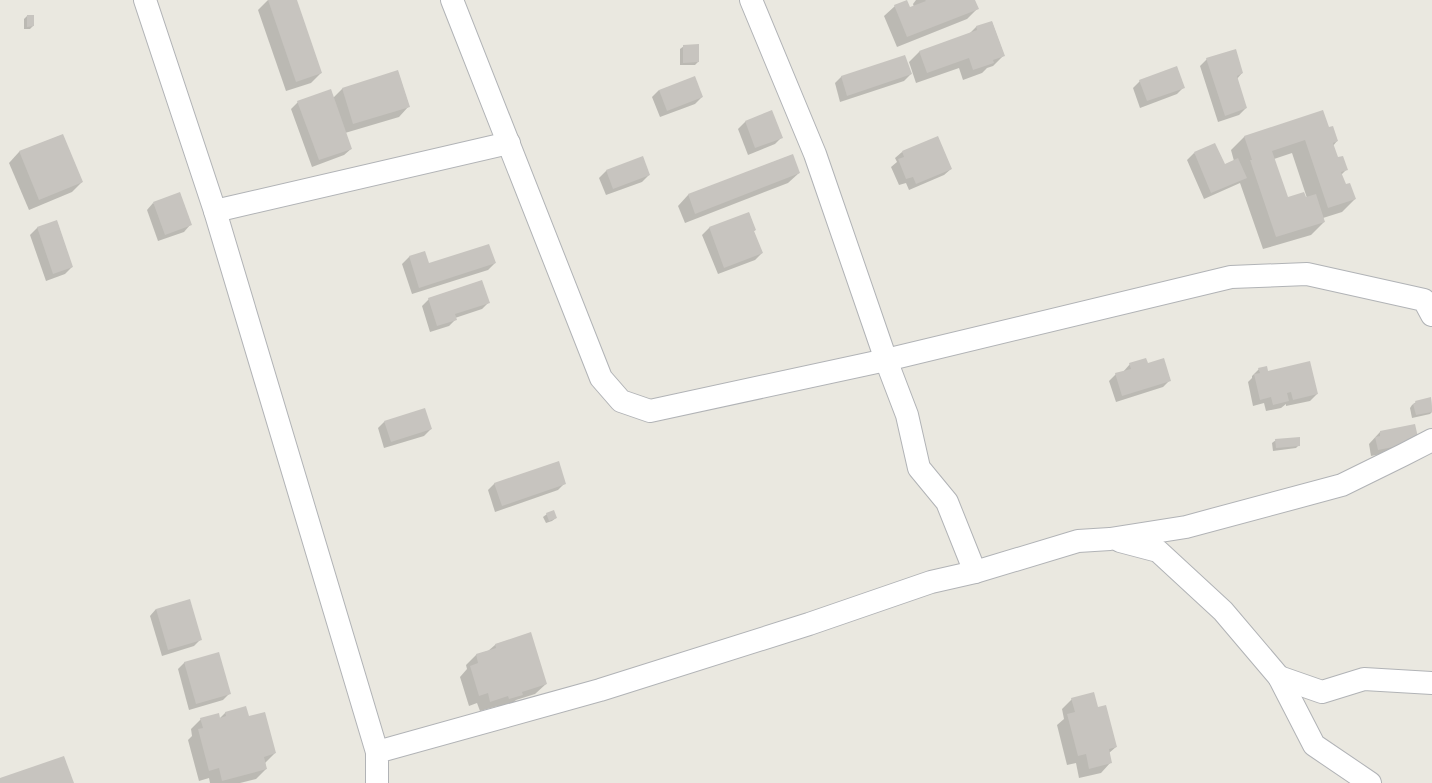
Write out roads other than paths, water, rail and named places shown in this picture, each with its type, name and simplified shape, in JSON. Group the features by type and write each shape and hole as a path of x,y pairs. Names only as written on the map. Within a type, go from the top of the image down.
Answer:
{"street":[{"path":"144,0 215,211 377,752 377,783"},
{"path":"452,0 601,378 622,401 650,411 886,360 1231,277 1307,274 1429,305"},
{"path":"751,0 815,154 906,415 919,468 947,502 975,572"},
{"path":"215,211 509,143"},
{"path":"377,752 600,690 809,624 931,582 975,572 1078,541 1110,539 1186,527 1342,485 1432,440"},
{"path":"1110,539 1158,551 1223,611 1279,678 1314,745 1370,783"},
{"path":"1279,678 1322,692 1364,679 1432,683"}]}
